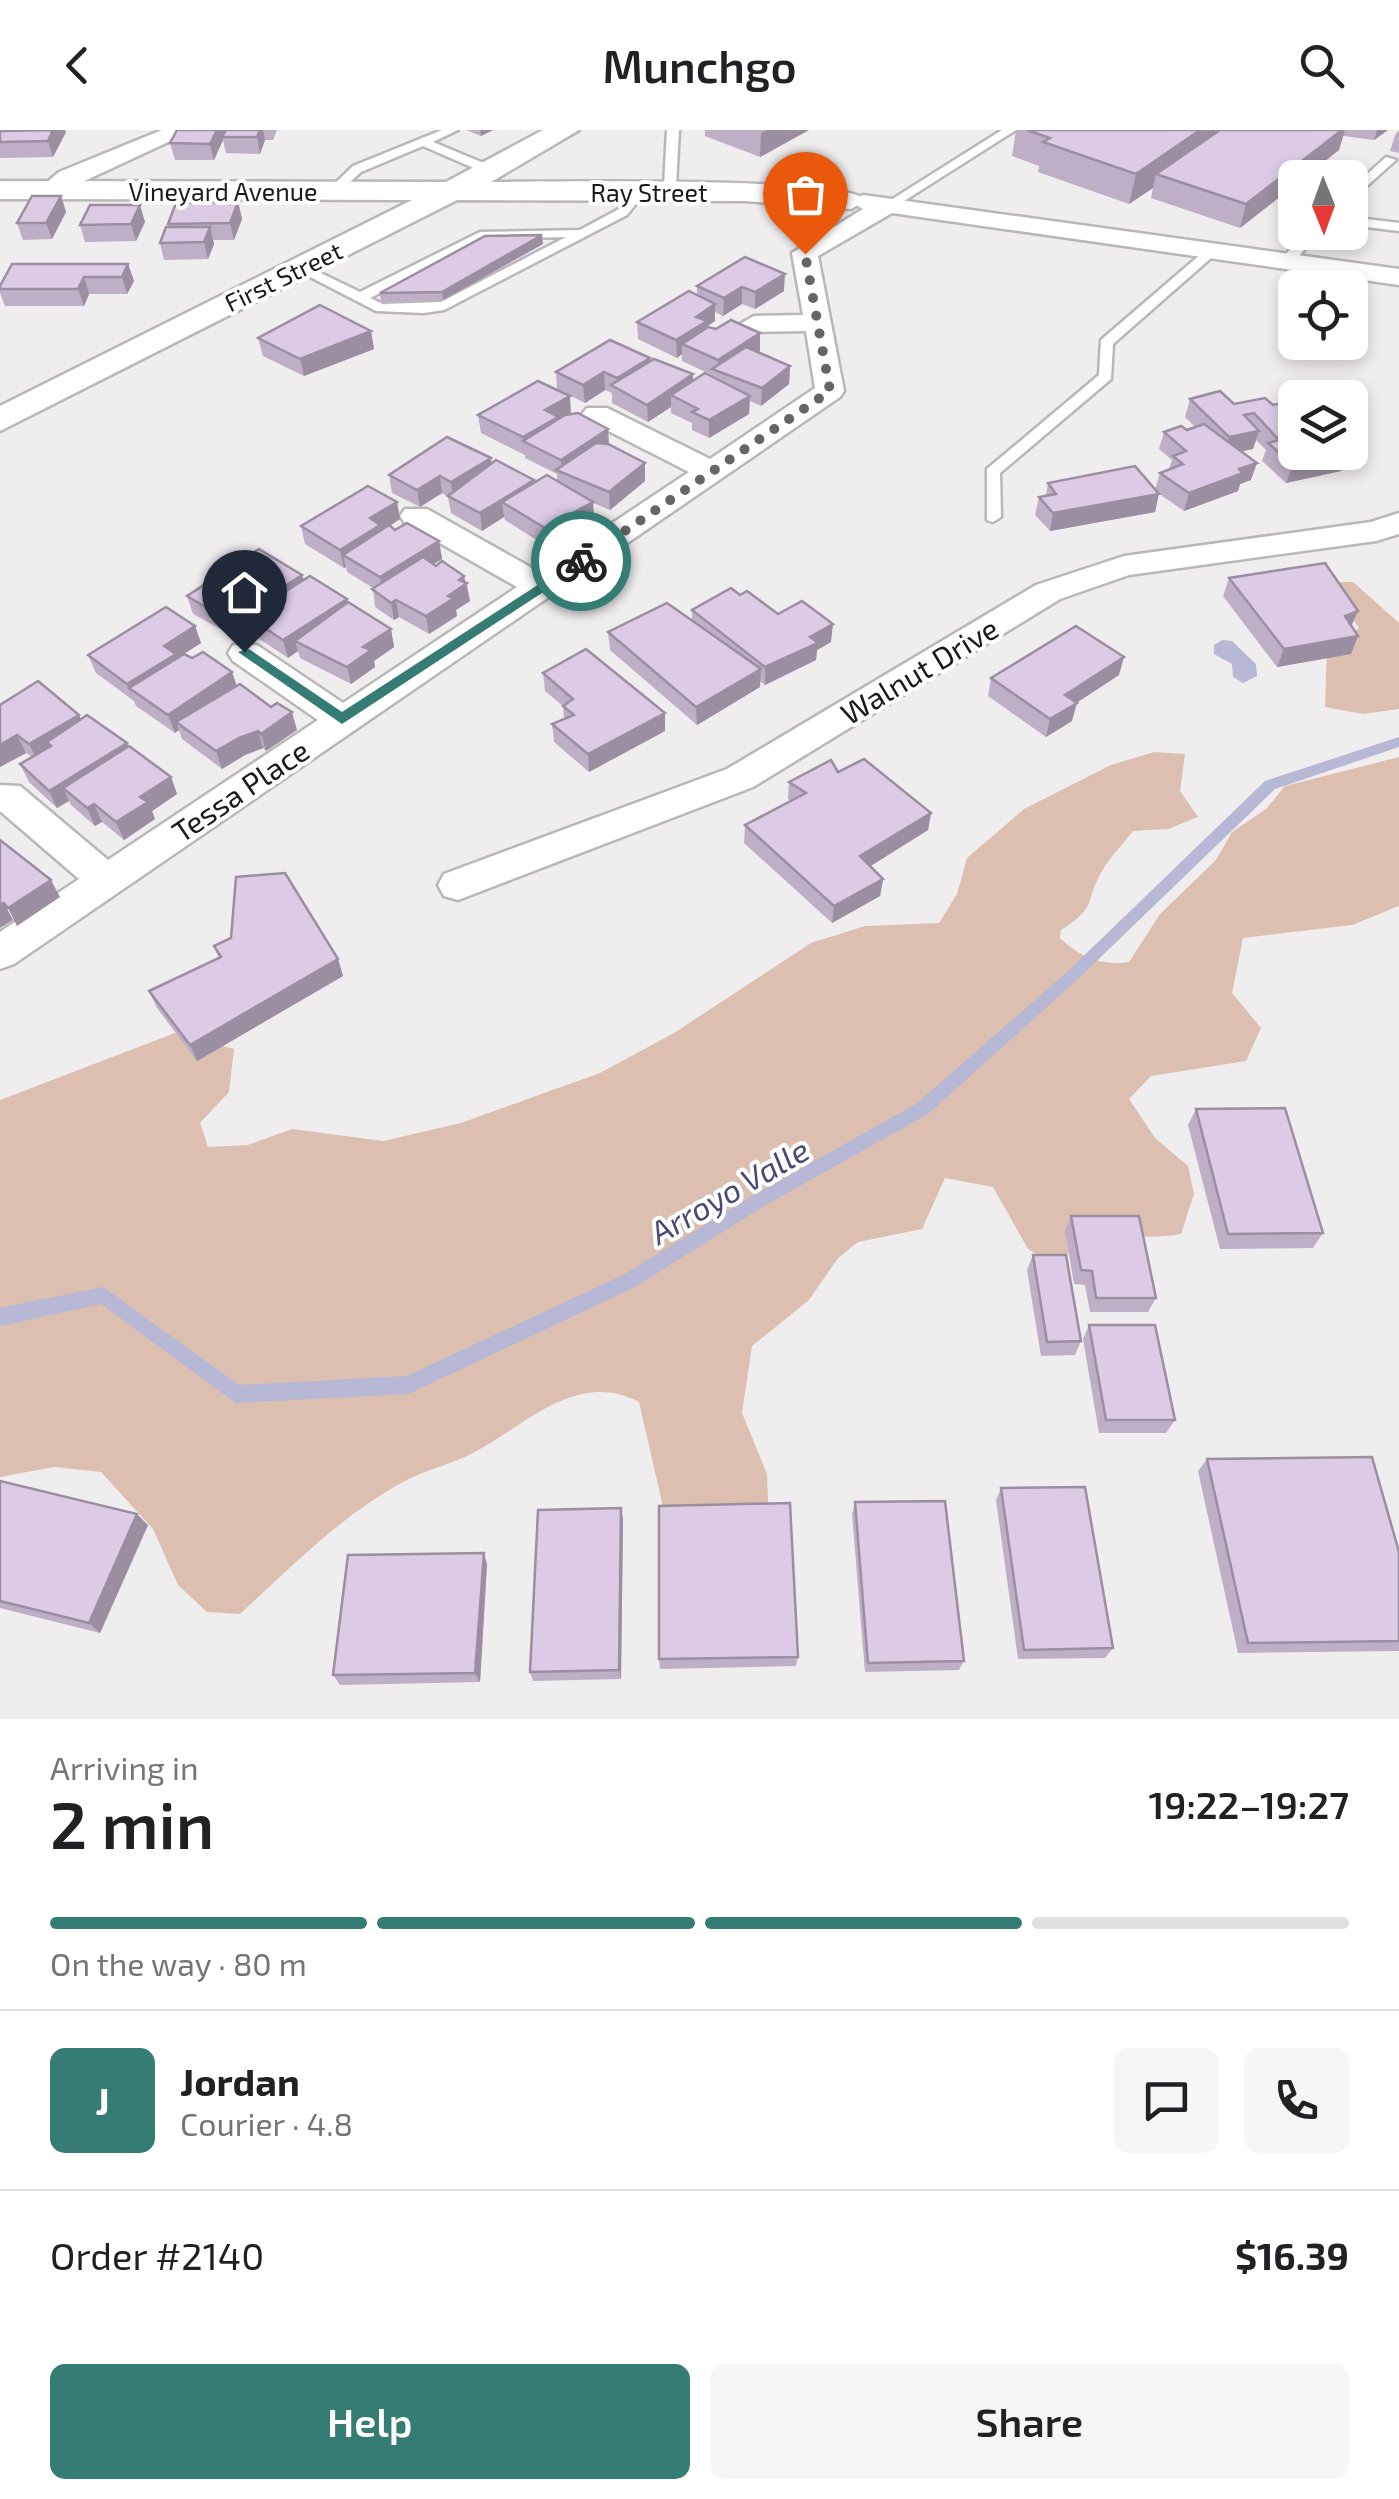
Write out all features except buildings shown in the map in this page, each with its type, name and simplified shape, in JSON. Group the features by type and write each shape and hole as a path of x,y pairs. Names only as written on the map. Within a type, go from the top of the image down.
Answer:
{"street":[{"path":"50,190 68,177 182,130"},
{"path":"581,146 590,174 604,181 655,189"},
{"name":"First Street","path":"0,420 489,170 581,146"},
{"name":"Ray Street","path":"447,192 655,189 851,200"},
{"name":"Vineyard Avenue","path":"0,190 447,192"},
{"path":"851,200 1399,277"},
{"name":"Tessa Place","path":"0,953 830,391 805,254 889,205"},
{"path":"754,324 816,323"},
{"path":"597,414 711,471"},
{"path":"416,516 542,588"},
{"name":"Walnut Drive","path":"458,885 740,778 1048,592 1124,566 1376,531 1399,523"},
{"path":"244,652 342,719"},
{"path":"7,796 106,881"}],"lane":[{"path":"332,192 357,169 452,130"},
{"path":"297,267 381,308 444,306 623,212 655,189 673,130"},
{"path":"889,205 1010,130"},
{"path":"424,142 489,170"},
{"path":"1368,181 1390,160"},
{"path":"1368,223 1399,227"},
{"path":"359,298 484,236 585,233"},
{"path":"1286,262 1297,250"},
{"path":"993,517 992,472 1106,376 1106,343 1212,251"},
{"path":"493,261 532,261"},
{"path":"430,262 474,262"},
{"path":"388,284 416,283"},
{"path":"454,283 489,283"}],"shaded area":[{"path":"1328,582 1353,582 1399,623 1399,709 1363,714 1325,707 1327,650 1359,628"},
{"path":"1154,752 1185,754 1180,791 1198,817 1168,829 1133,831 1102,871 1086,909 1061,930 1060,938 1076,951 1100,961 1129,962 1160,914 1216,860 1232,832 1266,809 1285,786 1399,757 1399,906 1352,925 1243,938 1232,993 1261,1028 1246,1061 1151,1076 1129,1099 1155,1138 1188,1166 1194,1194 1181,1234 1133,1235 1090,1218 1059,1268 1028,1249 993,1187 945,1178 922,1229 858,1242 838,1258 809,1300 752,1346 742,1413 767,1474 769,1522 663,1507 639,1402 594,1392 552,1405 473,1453 410,1478 379,1496 317,1543 240,1614 207,1612 178,1585 153,1529 101,1472 54,1467 0,1477 0,1100 175,1033 234,1049 229,1092 200,1123 208,1147 248,1145 292,1129 383,1141 461,1123 600,1073 674,1033 811,943 865,926 939,923 957,894 967,858 1024,809 1111,765"}],"water":[{"path":"1222,640 1232,641 1256,664 1257,676 1243,683 1233,677 1232,664 1214,654 1214,645"}],"waterway":[{"name":"Arroyo Valle","path":"0,1317 103,1295 236,1394 408,1385 629,1281 760,1200 922,1109 1073,975 1270,785 1399,742"}],"way so far":[{"path":"581,561 830,391 805,254"}],"route":[{"path":"244,652 342,719 581,561"}]}
